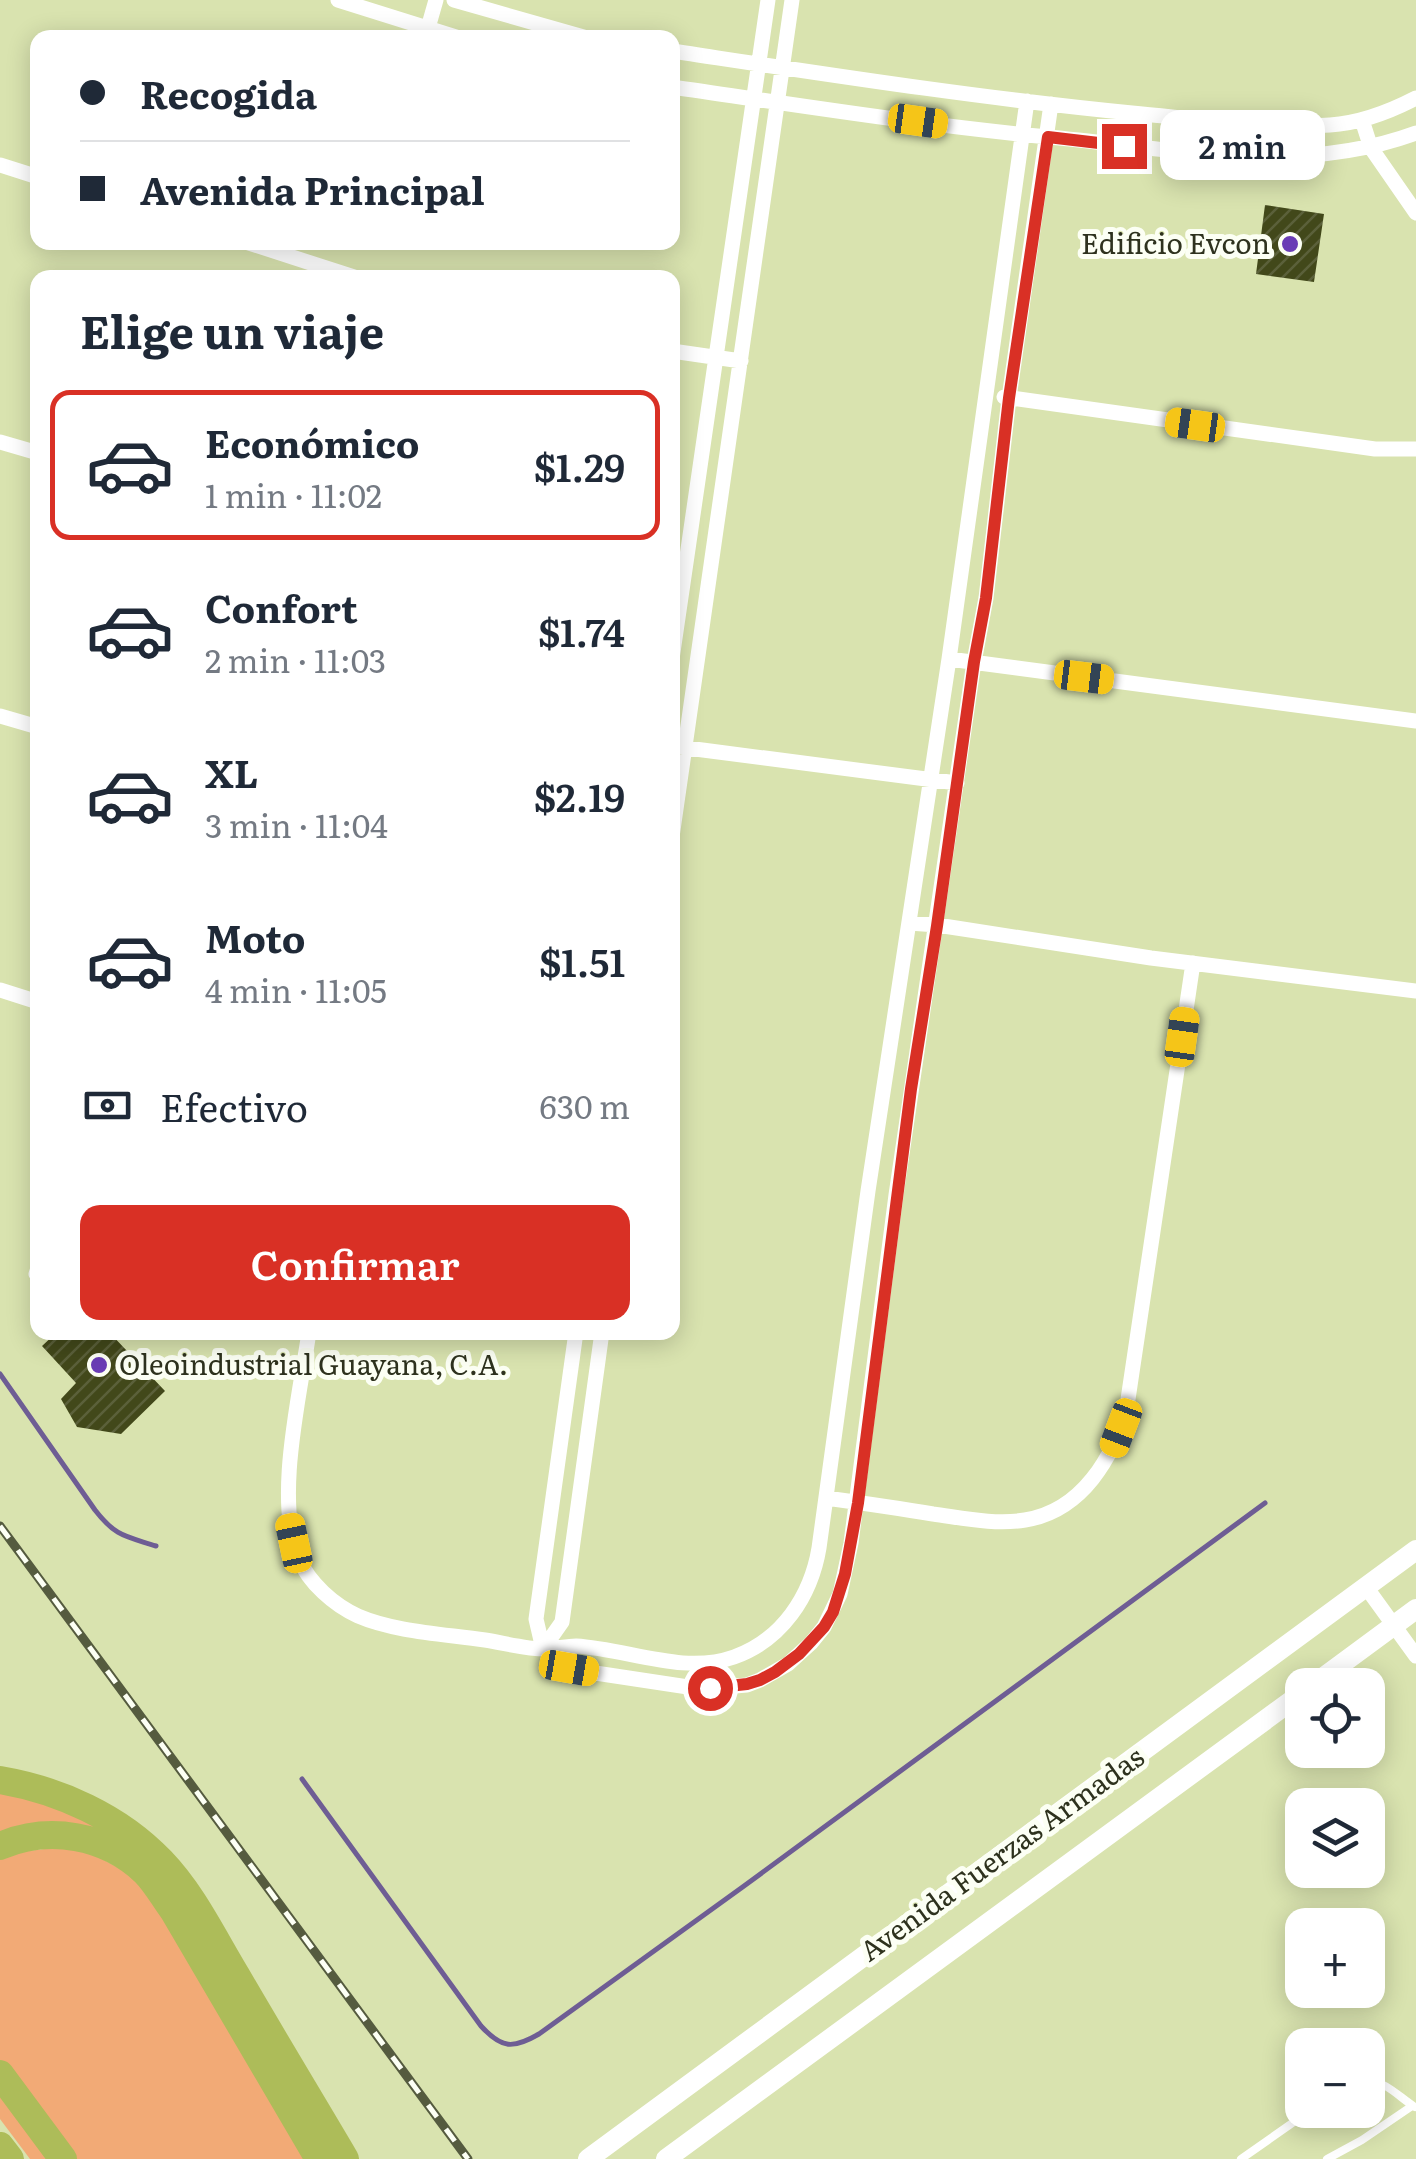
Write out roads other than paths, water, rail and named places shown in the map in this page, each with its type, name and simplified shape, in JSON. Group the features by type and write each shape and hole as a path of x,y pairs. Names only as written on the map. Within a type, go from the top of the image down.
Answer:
{"highway":[{"path":"0,1780 71,1800 132,1836 162,1862 210,1932 345,2159"},
{"path":"0,1846 36,1836 79,1837 120,1852 148,1876 173,1910 319,2159"},
{"path":"0,2074 64,2159"},
{"path":"0,2146 10,2159"}],"street":[{"path":"338,0 434,30"},
{"path":"428,28 436,0"},
{"path":"454,0 558,30"},
{"path":"680,590 768,0"},
{"path":"680,742 704,620 792,0"},
{"path":"518,30 521,20"},
{"path":"680,53 1026,101 1276,125 1330,125 1362,120 1416,98"},
{"path":"680,88 1023,135 1262,157 1326,156 1372,148 1416,133"},
{"path":"308,1340 288,1500 300,1561 337,1604 371,1621 542,1649 574,1646 691,1663 738,1655 791,1618 816,1568 1026,101"},
{"path":"575,1340 536,1620 542,1649 569,1668 688,1687 730,1686 760,1680 788,1664 811,1643 833,1612 858,1503 896,1195 986,598 1009,398 1052,104"},
{"path":"1362,120 1372,148 1416,213"},
{"path":"0,165 30,174"},
{"path":"271,250 332,270"},
{"path":"680,352 741,361"},
{"path":"985,394 1357,447 1416,450"},
{"path":"0,442 30,451"},
{"path":"680,617 704,620"},
{"path":"949,658 1416,721"},
{"path":"0,716 30,725"},
{"path":"680,747 958,783"},
{"path":"910,924 1416,990"},
{"path":"826,1498 982,1520 1024,1520 1059,1508 1106,1463 1127,1406 1192,963"},
{"path":"0,990 30,999"},
{"path":"868,1191 896,1195"},
{"path":"542,1649 562,1622 601,1340"},
{"name":"Avenida Fuerzas Armadas","path":"588,2159 1416,1550"},
{"path":"1366,1587 1416,1656"},
{"path":"1336,1668 1416,1609"},
{"path":"688,1687 691,1663"},
{"name":"Avenida Fuerzas Armadas","path":"666,2159 1285,1705"}],"lane":[{"path":"1327,2159 1414,2107 1385,2086"},
{"path":"1241,2159 1286,2128"}],"waterway":[{"path":"0,1374 102,1519 122,1534 156,1546"},
{"path":"302,1779 481,2026 502,2043 522,2042 539,2034 744,1886 1265,1503"}],"railway":[{"path":"0,1526 468,2159"}],"place":[{"name":"Edificio Evcon","path":"1290,244"},
{"name":"Oleoindustrial Guayana, C.A.","path":"99,1365"}]}
